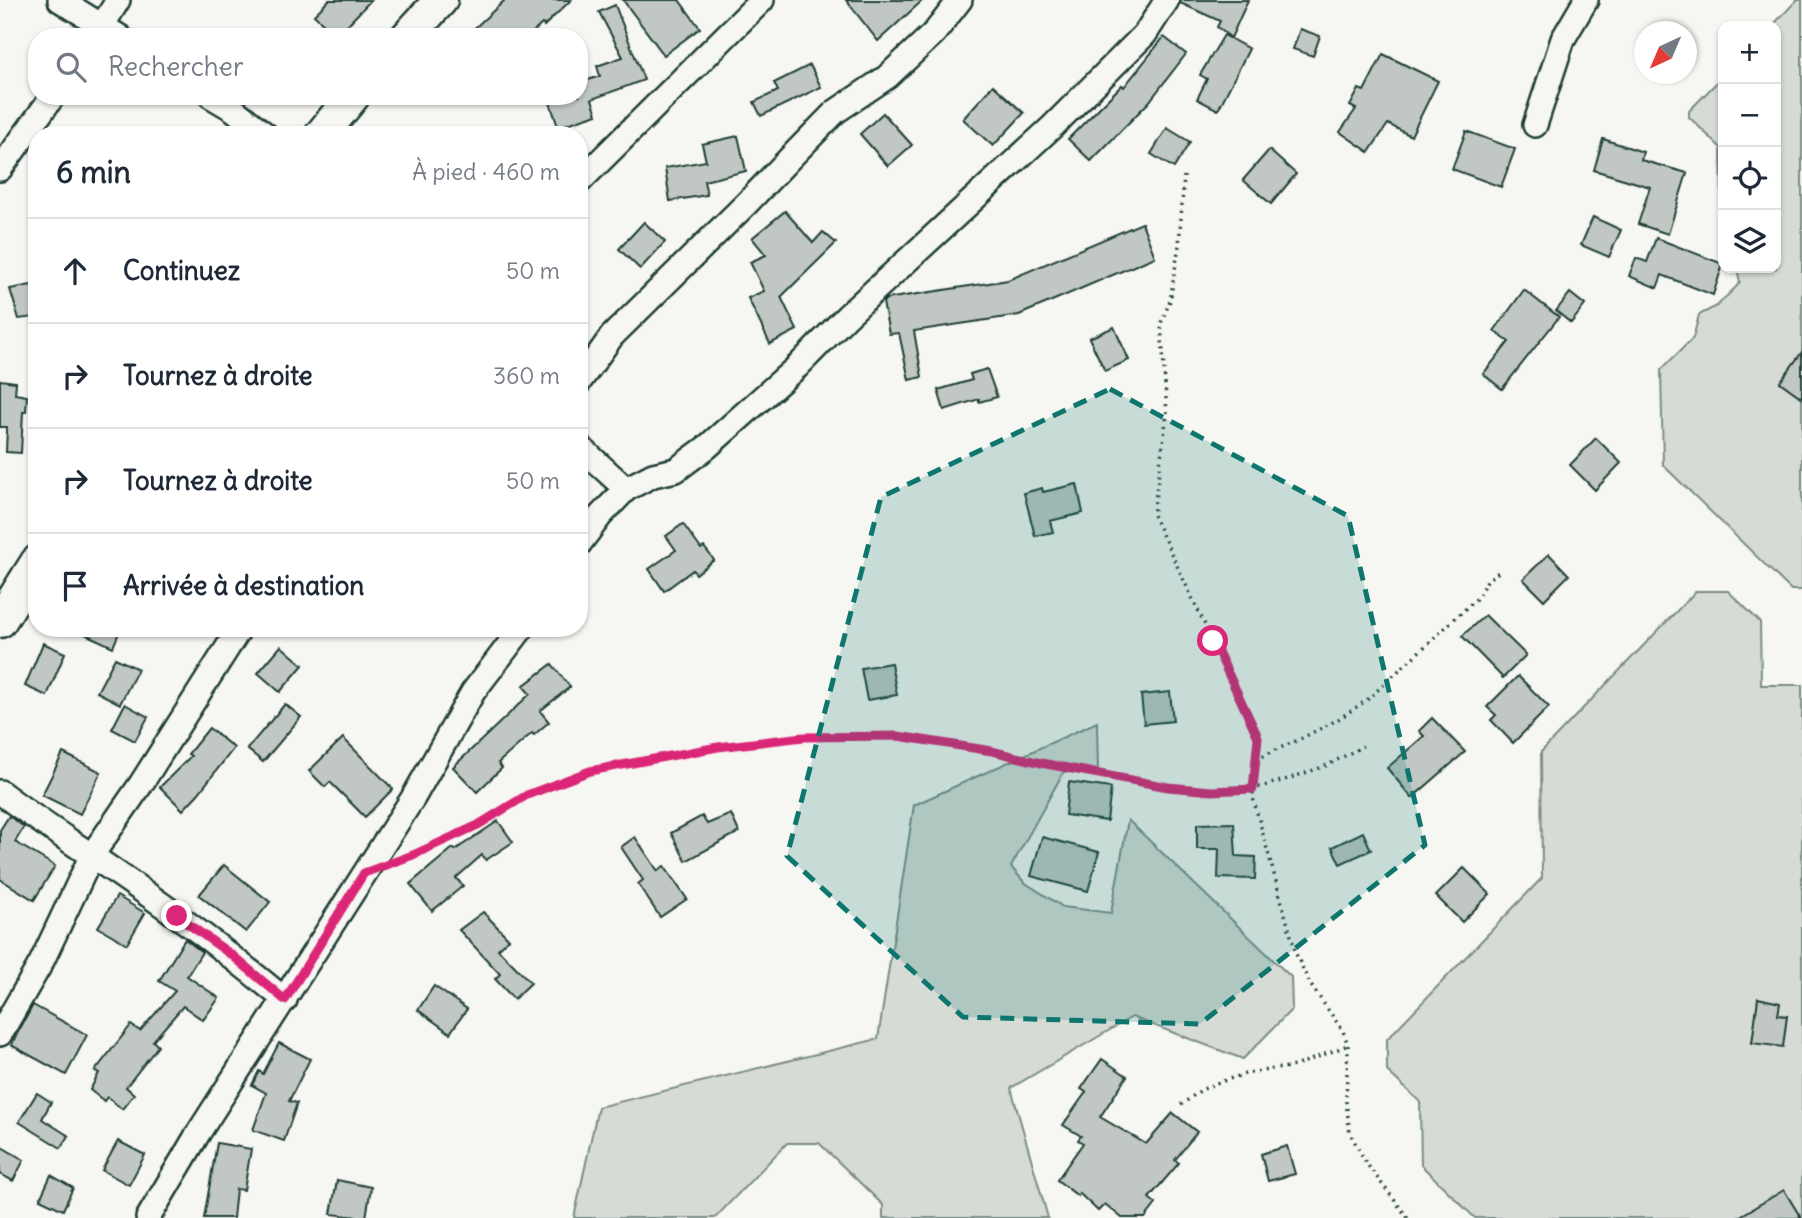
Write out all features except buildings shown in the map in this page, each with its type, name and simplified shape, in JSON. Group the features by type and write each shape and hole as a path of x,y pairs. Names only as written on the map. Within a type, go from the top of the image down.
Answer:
{"main road":[{"path":"415,28 440,0"},
{"path":"328,126 346,105"},
{"path":"0,621 28,576"}],"street":[{"path":"60,0 100,28"},
{"path":"109,28 118,0"},
{"path":"588,173 762,0"},
{"path":"588,369 612,336 835,112 887,77 935,32 960,0"},
{"path":"588,532 626,489 653,475 676,470 707,447 798,366 847,316 1053,126 1144,34 1167,0"},
{"path":"1535,125 1563,39 1586,0"},
{"path":"31,126 46,105"},
{"path":"226,105 255,126"},
{"path":"0,169 28,130"},
{"path":"588,454 626,489"},
{"path":"0,1034 41,963 92,855 141,784 234,637"},
{"path":"148,1218 199,1132 413,798 473,692 515,637"},
{"path":"0,792 233,956 285,1000"}],"path":[{"path":"1184,176 1179,245 1170,301 1161,323 1167,414 1153,515 1258,737 1253,789 1258,819 1296,954 1310,984 1343,1031 1348,1045 1346,1102 1350,1133 1366,1163 1408,1218"},
{"path":"1256,759 1337,720 1367,700 1477,598 1488,579 1502,570"},
{"path":"364,873 413,855 478,825 527,795 590,771 718,747 804,737 898,736 992,751 1168,787 1212,791 1253,789 1328,765 1363,746"},
{"path":"1181,1105 1200,1090 1217,1083 1248,1073 1295,1066 1348,1045"}],"highlighted area":[{"path":"1110,389 1348,516 1425,845 1200,1024 963,1017 787,856 881,497"}],"shaded area":[{"path":"1797,0 1802,0 1802,590 1791,590 1663,465 1661,370 1693,338 1699,315 1717,306 1740,283 1738,273 1781,273 1781,21 1777,21"},
{"path":"1718,81 1718,145 1689,117 1689,111"},
{"path":"1696,591 1728,591 1760,622 1761,685 1802,685 1802,1218 1475,1218 1421,1165 1420,1102 1387,1071 1387,1039 1542,878 1541,752"},
{"path":"1097,722 1098,775 1064,771 1011,867 1024,882 1063,907 1111,913 1128,820 1291,977 1292,1009 1243,1059 1132,1017 1011,1088 1048,1218 883,1218 883,1205 819,1143 787,1143 715,1218 574,1218 598,1107 878,1039 914,805"}],"route":[{"path":"177,916 233,956 285,1000 364,873 413,855 478,825 527,795 553,783 590,771 718,747 804,737 898,736 992,751 1168,787 1212,791 1253,789 1258,737 1213,641"}]}
